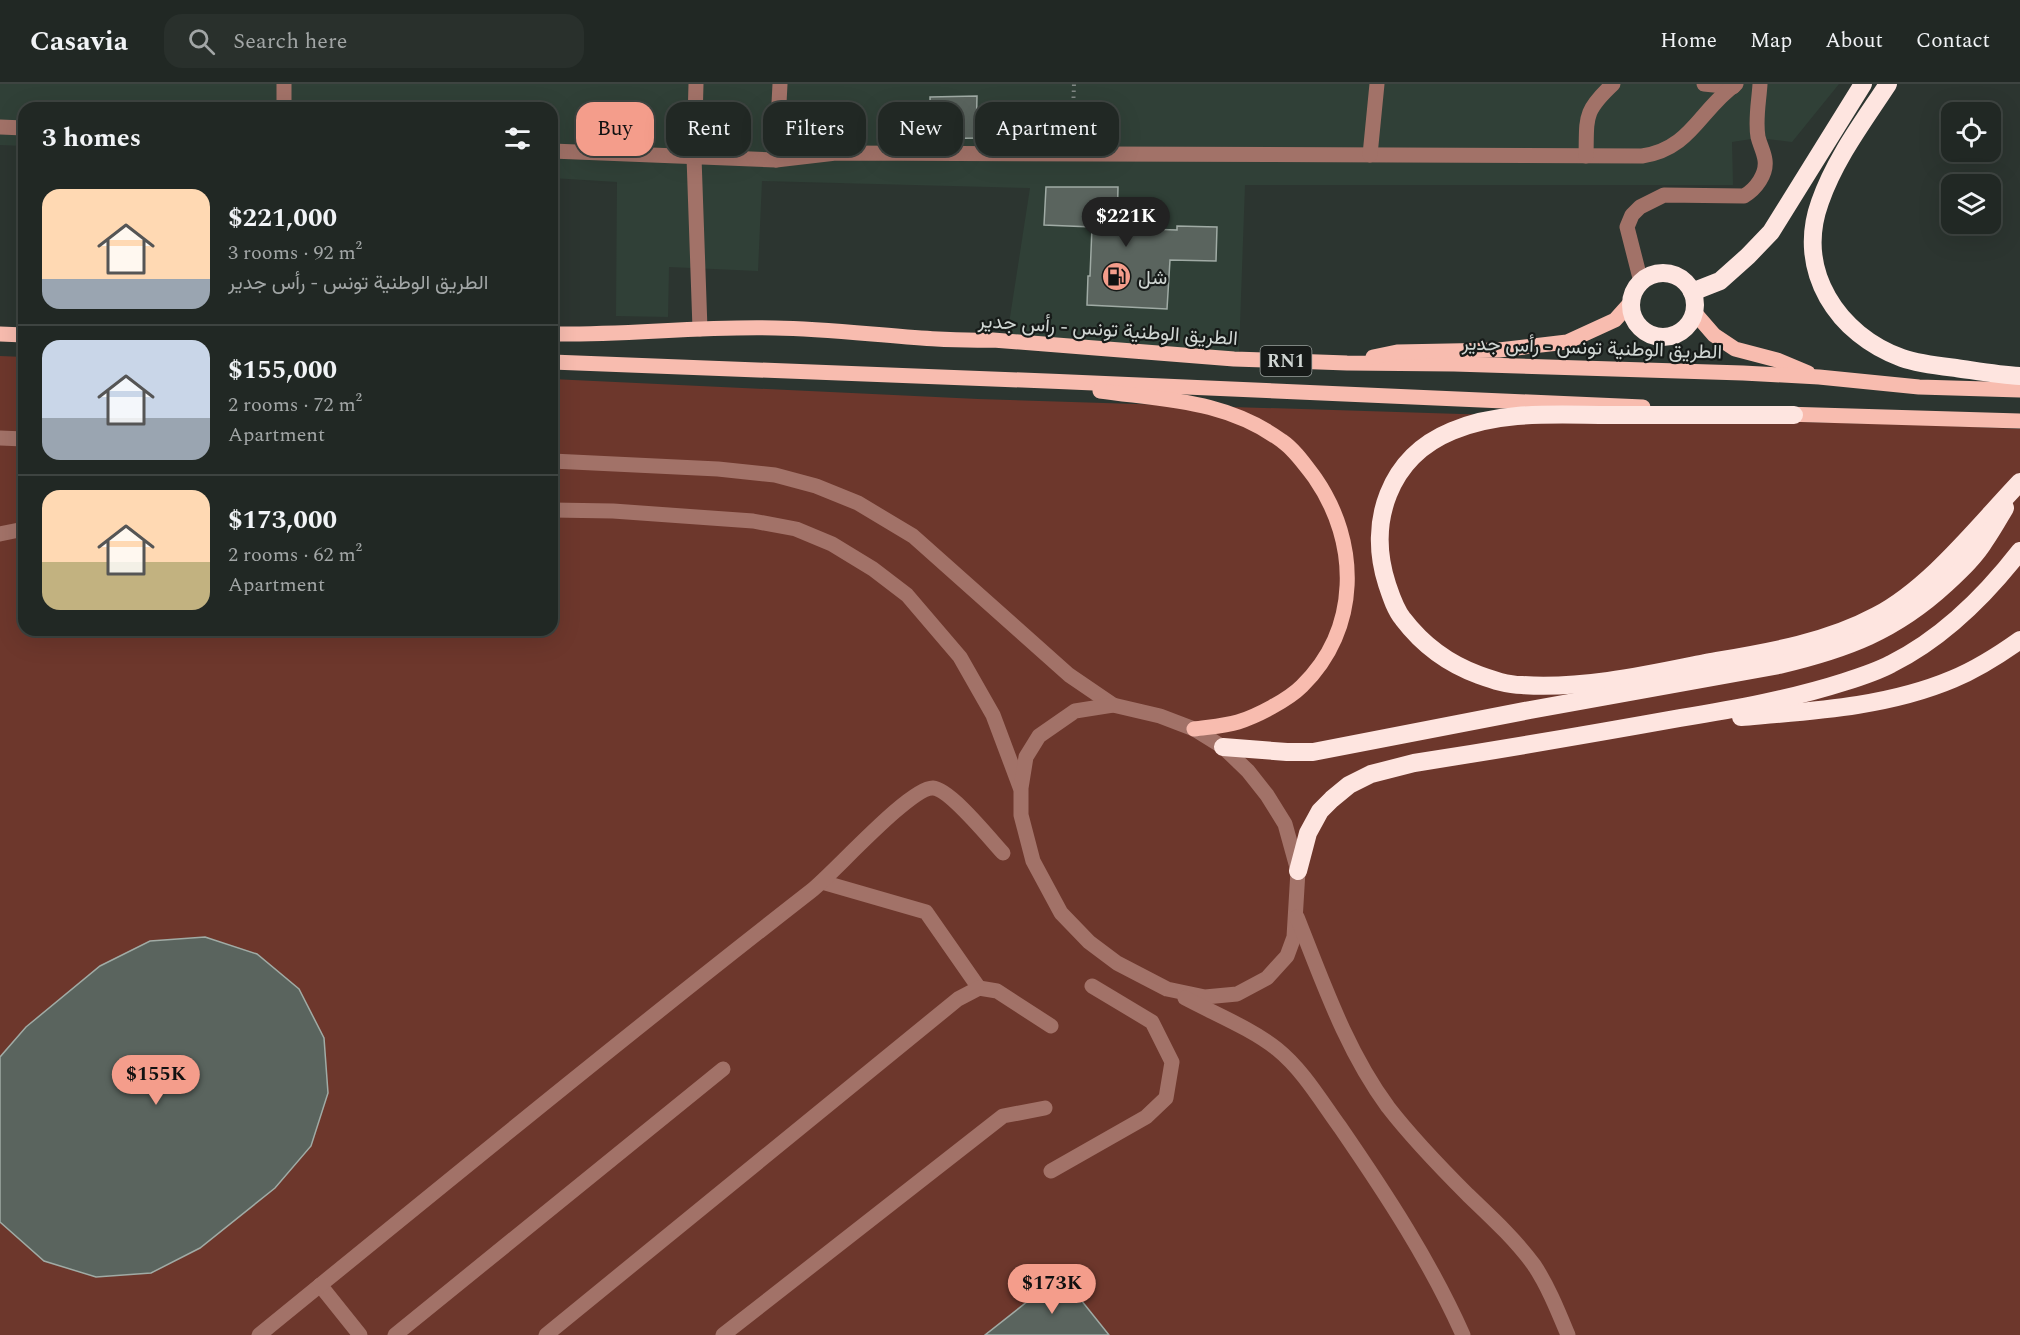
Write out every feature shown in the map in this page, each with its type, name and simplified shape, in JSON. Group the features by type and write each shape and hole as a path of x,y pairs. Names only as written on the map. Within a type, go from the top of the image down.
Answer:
{"highway":[{"path":"1692,292 1720,281 1771,232 1863,84"},
{"path":"1888,84 1848,143 1819,205 1814,232 1814,258 1825,293 1835,309 1861,337 1903,358 1931,365 2020,376"},
{"path":"1654,274 1669,274 1683,280 1692,292 1695,302 1689,323 1680,331 1669,336 1657,336 1646,332 1632,313 1635,291 1641,282 1654,274"},
{"path":"1794,415 1518,415 1456,429 1435,439 1402,470 1382,510 1380,552 1383,572 1391,597 1401,617 1419,638 1457,665 1495,681 1544,686 1641,676 1811,641 1848,629 1877,616 1901,601 1928,579 2020,482"},
{"path":"1223,747 1312,752 1779,665 1837,649 1886,629 1932,597 1986,541 2020,482"},
{"path":"1298,871 1308,833 1320,811 1349,785 1371,774 1414,763 1733,709 1797,696 1853,679 1890,665 1915,651 1983,594 2020,550"},
{"path":"1629,727 1790,713 1900,696 1954,679 1984,664 2020,640"}],"main road":[{"path":"1347,363 1397,352 1499,350 1567,342 1615,320 1632,301"},
{"path":"1694,312 1714,335 1735,349 1777,360 1819,377"},
{"name":"الطريق الوطنية تونس - رأس جدير","path":"558,334 700,328 776,328 960,341 993,340 1234,359 1568,367 1819,377 1919,387 2020,390"},
{"path":"0,334 18,335"},
{"name":"RN1","path":"558,362 1261,389 1794,415 2020,421"},
{"path":"1023,380 1143,397 1182,400 1244,419 1283,442 1303,462 1330,503 1340,526 1346,553 1348,579 1346,606 1339,631 1328,653 1301,687 1287,697 1238,722 1194,729"}],"street":[{"path":"284,84 284,102"},
{"path":"696,84 693,157 700,328"},
{"path":"776,160 780,84"},
{"path":"1371,155 1377,84"},
{"path":"1586,156 1587,118 1598,98 1613,84"},
{"path":"1704,84 1735,85"},
{"path":"1641,282 1627,227 1632,215 1640,207 1664,195 1744,196 1758,183 1765,168 1765,159 1758,138 1757,116 1760,84"},
{"path":"1119,154 1642,156 1659,154 1676,145 1735,85"},
{"path":"0,127 18,128"},
{"path":"558,151 776,160 836,153 975,154"},
{"path":"0,438 18,439"},
{"path":"558,461 718,469 775,476 816,486 858,502 913,536 1069,675 1113,705 1160,716 1194,729 1223,747 1248,771 1267,795 1285,824 1298,871 1294,937 1287,956 1267,978 1238,994 1205,998 1167,989"},
{"path":"558,510 753,521 796,529 832,544 873,569 907,595 960,657 993,715 1021,788"},
{"path":"0,534 18,530"},
{"path":"1113,705 1075,711 1039,736 1026,757 1021,788 1021,815 1033,861 1061,913 1089,942 1117,963 1256,1036 1276,1049 1294,1066 1363,1160 1411,1233 1463,1335"},
{"path":"259,1335 822,882 899,808 920,792 933,788 949,795 1003,853"},
{"path":"822,882 927,912 979,988"},
{"path":"1296,916 1343,1030 1364,1071 1389,1108 1444,1171 1510,1235 1534,1266 1548,1290 1568,1335"},
{"path":"1051,1171 1146,1117 1166,1098 1172,1062 1152,1022 1092,986"},
{"path":"546,1335 958,999 979,988 997,991 1051,1026"},
{"path":"395,1335 723,1069"},
{"path":"723,1335 1003,1116 1045,1108"},
{"path":"320,1286 360,1335"}],"path":[{"path":"1073,102 1074,84"}],"shaded area":[{"path":"0,84 1839,84 1792,142 1758,138 1732,142 1733,185 1245,185 1239,353 1006,343 1030,188 762,181 758,271 669,267 668,317 616,316 617,182 558,178 558,102 18,102 18,146 0,145"},
{"path":"0,356 18,357 18,636 558,636 558,379 978,399 2020,429 2020,1335 0,1335"}],"building":[{"path":"977,96 975,138 963,138 963,102 930,102 930,97"},
{"path":"1046,187 1118,187 1117,228 1177,230 1177,226 1217,227 1216,261 1170,260 1167,309 1087,305 1092,227 1044,225"},
{"path":"205,937 257,954 299,989 324,1038 328,1093 311,1146 275,1188 200,1248 151,1273 96,1277 44,1261 0,1222 0,1057 26,1027 100,966 150,941"},
{"path":"1061,1275 1109,1335 985,1335"}],"place":[{"name":"شل","path":"1117,277"}]}
